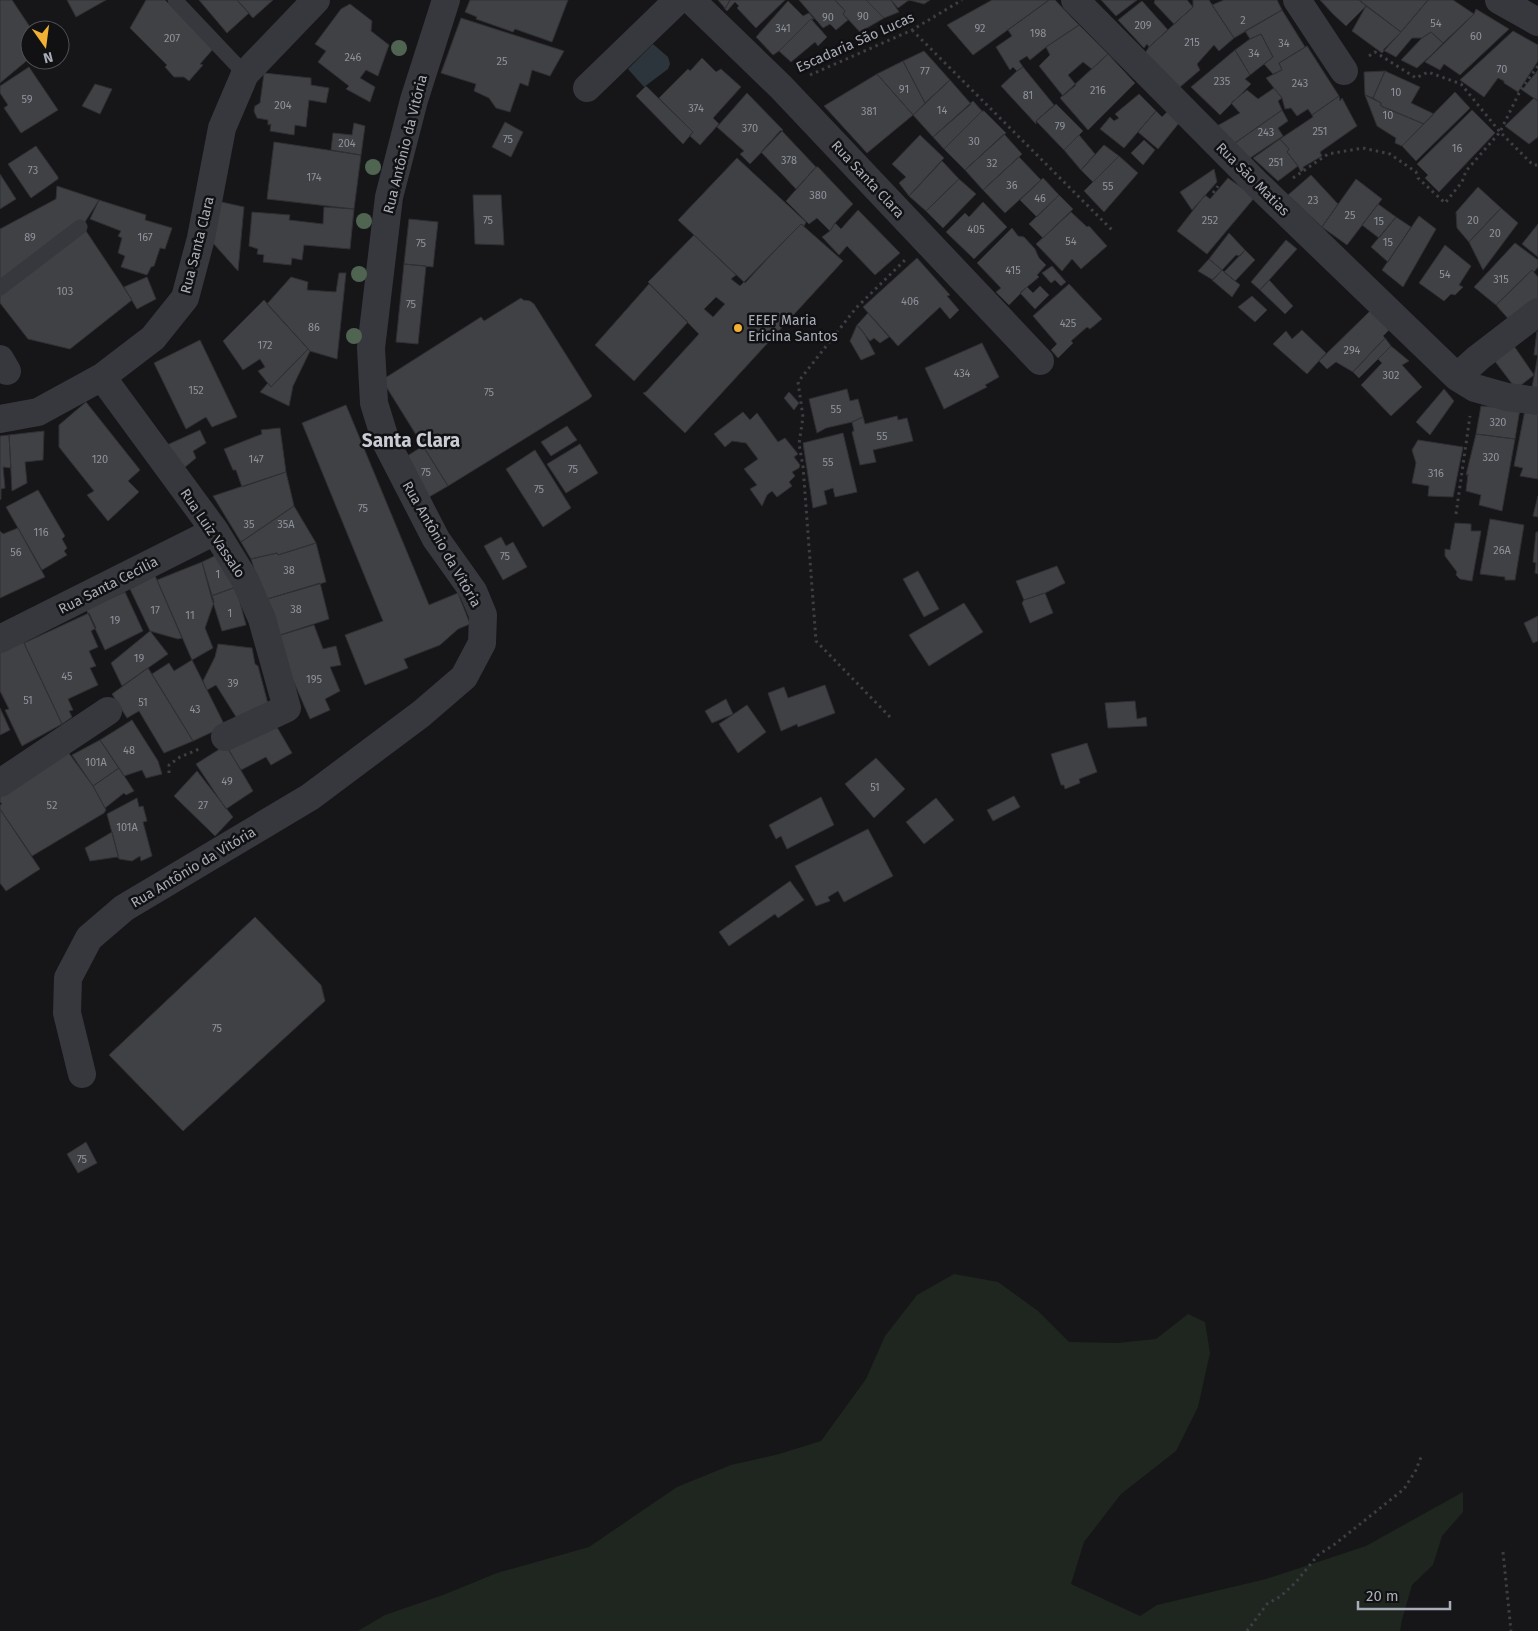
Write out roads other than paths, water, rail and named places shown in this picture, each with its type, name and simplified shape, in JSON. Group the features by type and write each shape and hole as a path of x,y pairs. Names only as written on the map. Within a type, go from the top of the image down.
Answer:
{"street":[{"name":"Rua Santa Clara","path":"0,419 38,412 102,377 153,338 185,298 201,238 222,128 244,74 316,0"},
{"name":"Rua Antônio da Vitória","path":"82,1074 67,1014 68,978 89,938 124,908 310,797 413,720 464,677 482,643 482,615 472,591 436,539 386,442 374,403 371,348 389,197 414,100 446,0"},
{"path":"587,88 678,0"},
{"name":"Rua Santa Clara","path":"692,0 781,87 1040,361"},
{"name":"Rua São Matias","path":"1075,0 1268,195 1466,383"},
{"path":"1297,0 1344,71"},
{"path":"1499,0 1538,22"},
{"path":"1538,312 1478,358 1466,383 1507,397 1538,401"},
{"name":"Rua Luiz Vassalo","path":"102,377 215,532 245,580 262,618 287,708 225,736"},
{"name":"Rua Santa Cecília","path":"0,639 215,532"},
{"path":"0,784 108,711"}],"lane":[{"path":"175,0 244,74"},
{"path":"0,288 80,227"}],"place":[{"name":"EEEF Maria Ericina Santos","path":"738,328"}],"district":[{"name":"Santa Clara","path":"411,440"}]}
